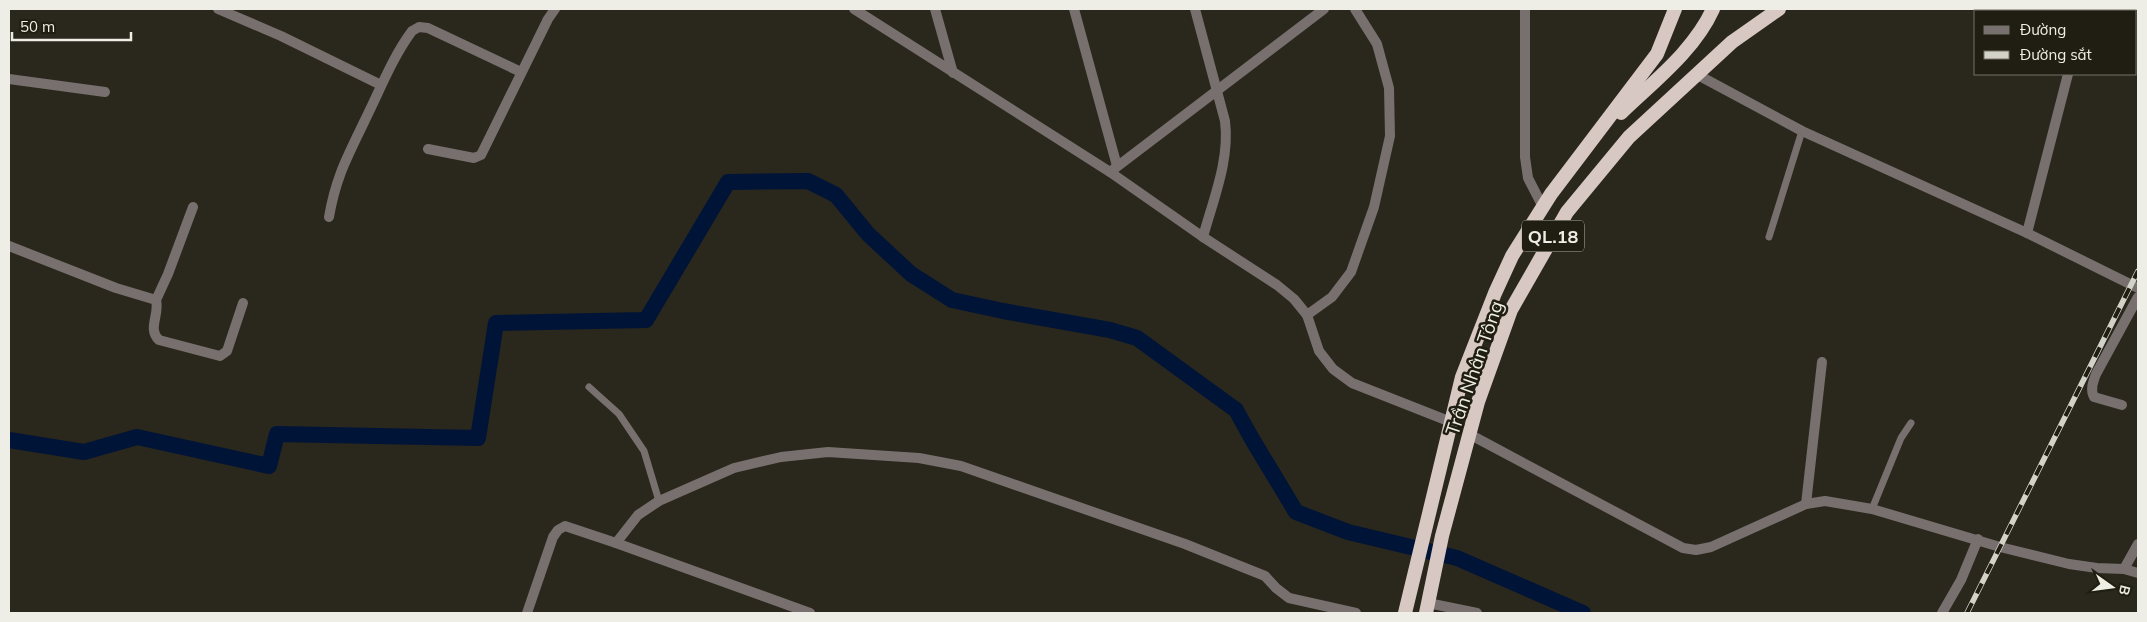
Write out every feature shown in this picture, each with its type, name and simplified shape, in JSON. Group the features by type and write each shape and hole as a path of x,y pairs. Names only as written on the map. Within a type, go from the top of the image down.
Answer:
{"highway":[{"name":"Trần Nhân Tông","path":"1405,613 1462,377 1494,293 1512,256 1543,207 1657,54 1676,9"},
{"name":"Trần Nhân Tông","path":"1588,145 1685,52 1708,21 1713,9"},
{"name":"Trần Nhân Tông","path":"1427,608 1442,536 1478,402 1511,310 1567,212 1629,137 1732,42 1779,9"}],"street":[{"path":"218,9 281,36 381,85"},
{"path":"428,149 474,158 482,155 521,72 555,9"},
{"path":"854,9 953,73 1113,169 1203,237 1277,286 1294,299 1306,315 1319,351 1334,369 1352,383 1451,422"},
{"path":"935,9 953,73"},
{"path":"1074,9 1113,169"},
{"path":"1195,9 1225,121 1226,152 1203,237"},
{"path":"1113,169 1324,9"},
{"path":"1306,315 1332,297 1351,272 1374,207 1390,136 1389,88 1377,44 1355,9"},
{"path":"1525,9 1524,157 1528,178 1543,207"},
{"path":"330,217 334,189 345,159 381,85 405,40 412,31 419,27 428,28 521,72"},
{"path":"1696,74 1802,131 2028,233 2138,288"},
{"path":"2028,233 2068,75"},
{"path":"9,79 105,92"},
{"path":"193,206 168,274 156,300 158,306 153,328 154,336 159,340 220,356 227,351 244,303"},
{"path":"9,246 116,288 156,300"},
{"path":"2122,405 2094,397 2092,385 2096,374 2138,297"},
{"path":"1806,504 1822,362"},
{"path":"1469,434 1683,548 1696,550 1711,547 1806,504 1825,501 1872,509 2000,547 2069,564 2096,568 2124,569 2138,573"},
{"path":"616,543 638,515 659,501 734,468 780,457 828,452 919,458 961,466 1185,544 1264,576 1289,598 1356,613"},
{"path":"527,613 553,536 565,526 810,613"},
{"path":"1942,613 1961,580 1978,539"},
{"path":"2124,569 2138,544"},
{"path":"1427,608 1477,613"}],"lane":[{"path":"1769,237 1802,131"},
{"path":"589,387 619,414 644,451 659,501"},
{"path":"1872,509 1901,438 1911,423"}],"waterway":[{"path":"9,440 84,452 137,437 269,466 277,434 478,438 496,323 646,320 728,182 808,181 836,195 868,234 911,274 952,300 1110,330 1137,338 1236,410 1296,512 1348,532 1457,558 1583,613"}],"railway":[{"path":"1967,613 2138,271"}]}
